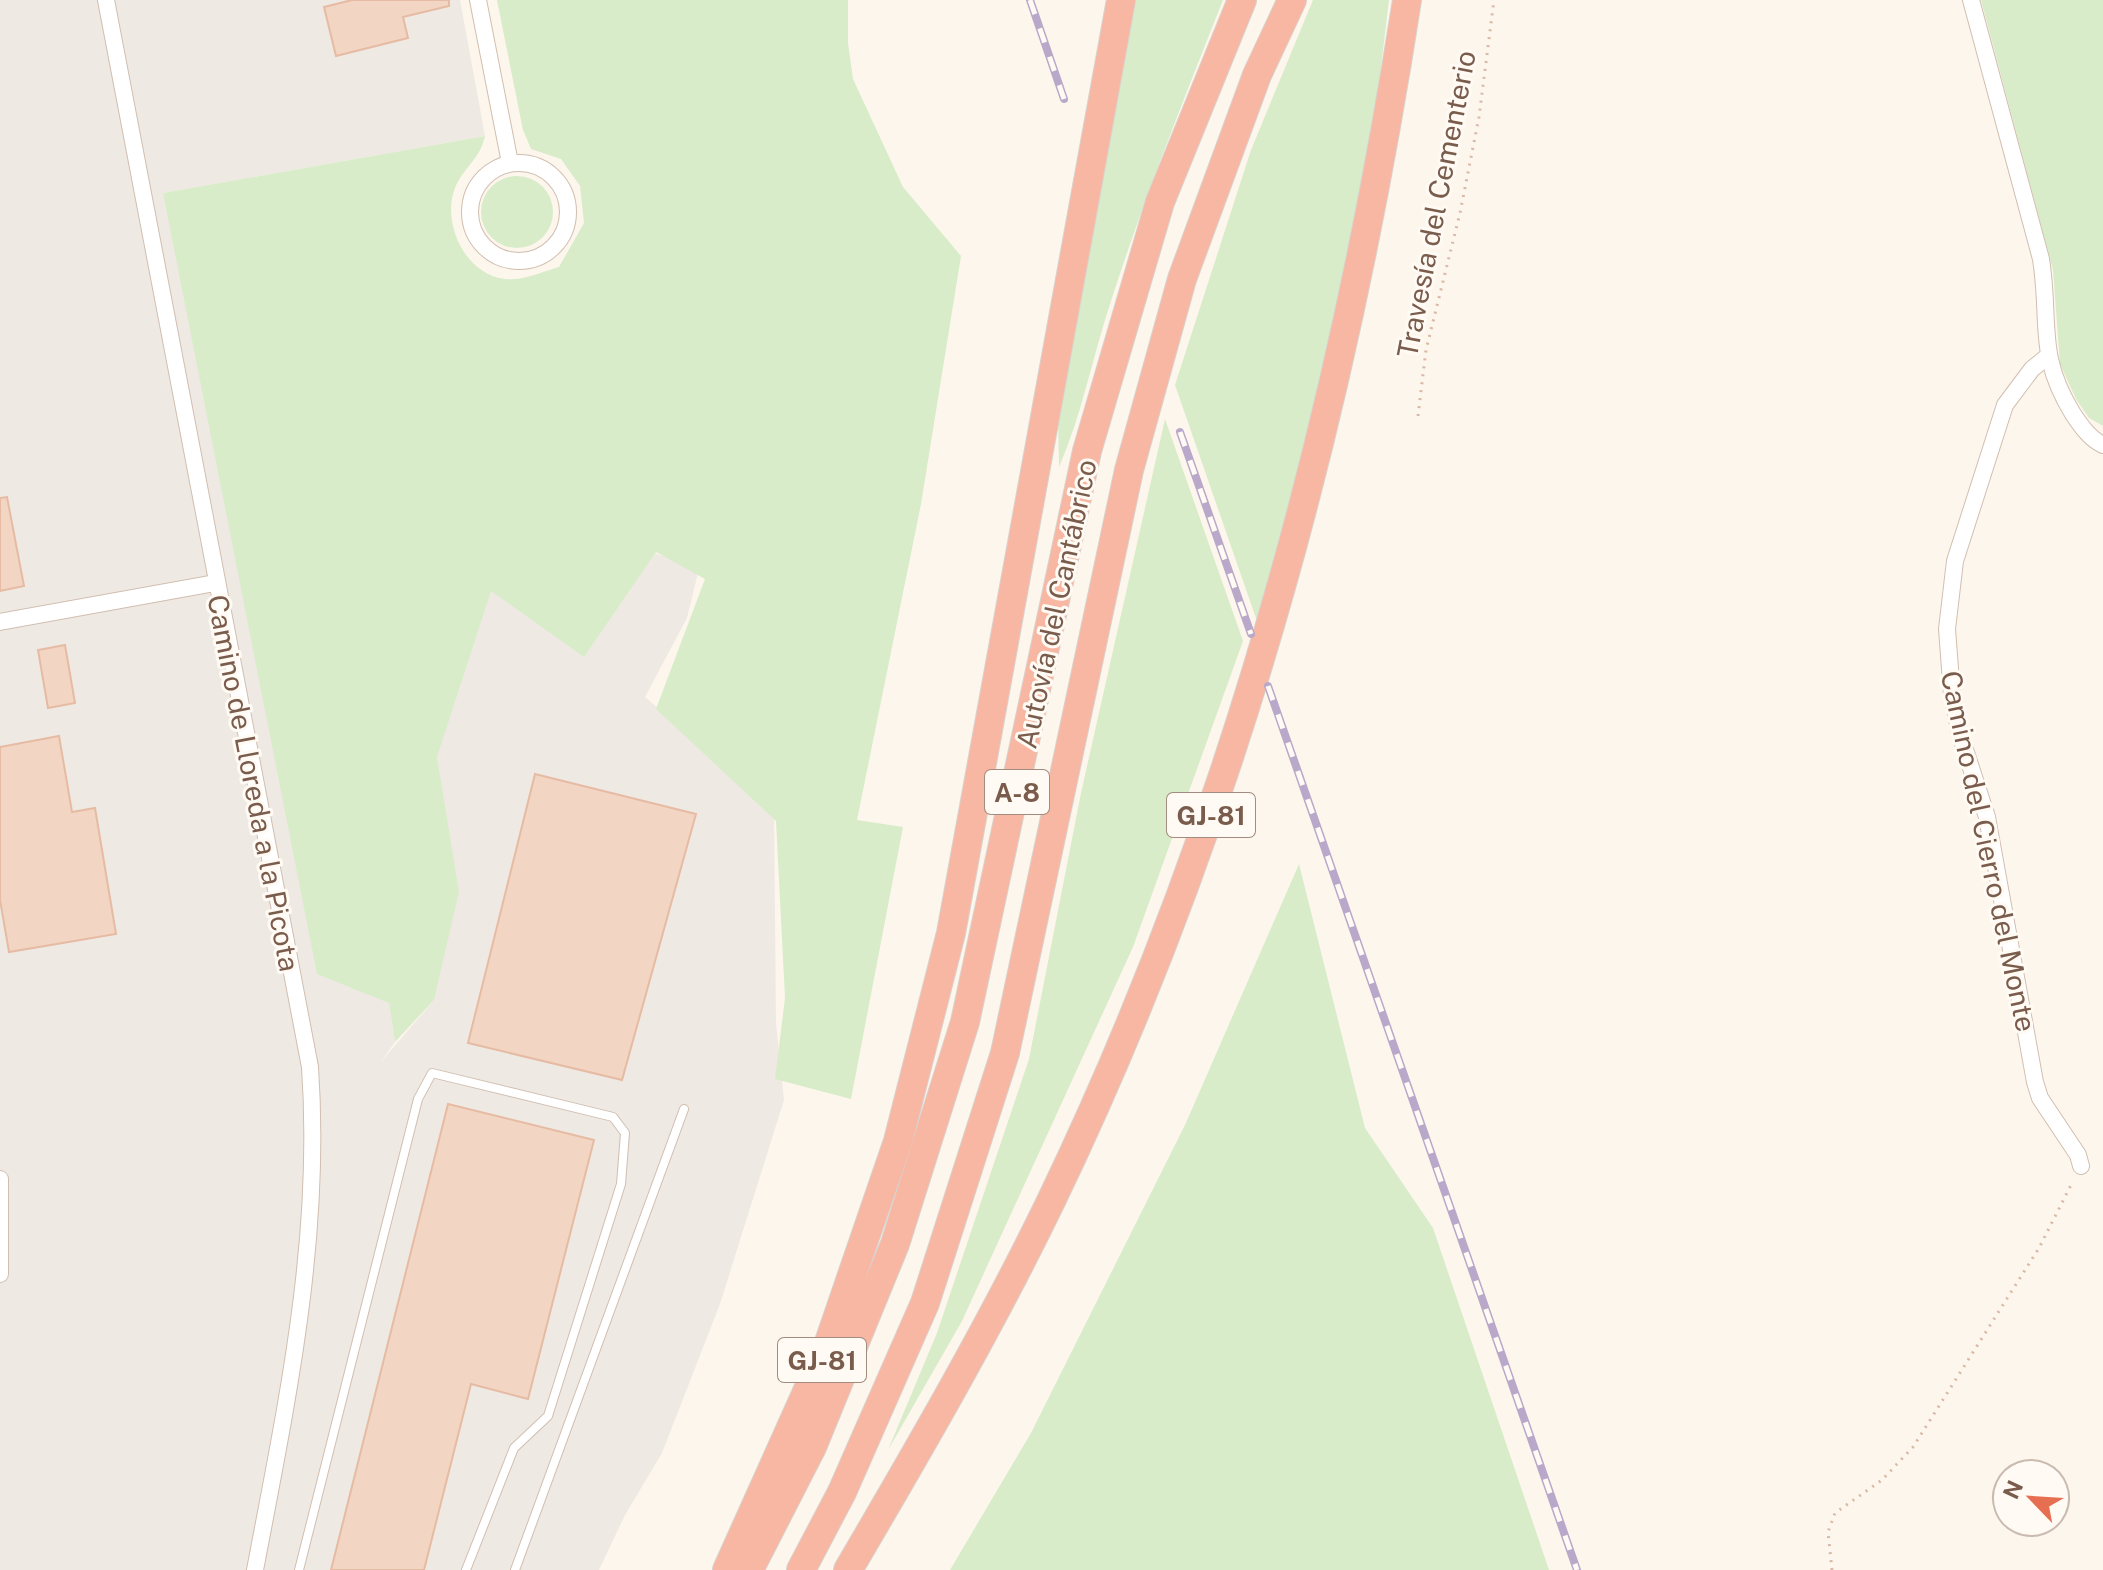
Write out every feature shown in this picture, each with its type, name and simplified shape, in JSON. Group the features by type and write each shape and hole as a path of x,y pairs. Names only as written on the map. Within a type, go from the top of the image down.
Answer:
{"highway":[{"name":"GJ-81","path":"727,1570 828,1345 898,1141 951,933 1121,0"},
{"name":"Autovía del Cantábrico","path":"749,1570 812,1447 895,1244 960,1037 1014,805 1087,451 1160,202 1242,0"},
{"name":"Autovía del Cantábrico","path":"801,1570 842,1492 925,1303 1005,1053 1129,470 1182,279 1257,75 1292,0"},
{"name":"GJ-81","path":"848,1570 943,1407 1052,1200 1126,1030 1209,818 1283,588 1323,434 1358,280 1407,0"}],"street":[{"name":"Camino de Lloreda a la Picota","path":"106,0 215,583 310,1067 314,1124 304,1305 255,1570"},
{"path":"478,0 510,163"},
{"path":"1971,0 1996,104 2041,259 2046,291 2048,356 2055,384 2080,426 2103,445"},
{"path":"510,163 527,163 556,179 569,210 559,241 547,253 531,260 516,261 487,249 471,223 474,192 495,169 510,163"},
{"name":"Camino del Cierro del Monte","path":"2048,356 2032,369 2005,405 1955,561 1947,629 1952,695 1960,734 1987,817 2035,1082 2040,1098 2078,1155 2081,1166"},
{"path":"0,622 215,583"},
{"path":"0,1179 0,1274"}],"lane":[{"path":"299,1570 418,1099 432,1073 613,1117 625,1133 621,1184 548,1416 514,1448 466,1570"},
{"path":"515,1570 684,1109"}],"path":[{"name":"Travesía del Cementerio","path":"1418,416 1426,350 1460,213 1479,117 1494,0"},
{"path":"1832,1570 1828,1532 1835,1513 1882,1480 1913,1447 2039,1248 2081,1166"}],"shaded area":[{"path":"0,0 460,0 485,136 163,193 389,1003 395,1042 380,1063 434,1000 426,747 486,586 643,549 699,569 687,618 645,697 774,807 776,1023 784,1100 720,1304 662,1453 625,1515 599,1570 0,1570"}],"green space":[{"path":"497,0 848,0 848,43 853,79 903,187 961,256 921,504 857,820 903,827 851,1099 775,1079 785,998 776,821 656,709 705,579 656,552 584,657 491,591 437,757 459,892 434,1000 395,1042 389,1003 317,974 163,193 485,136 479,153 453,194 452,221 461,248 480,269 491,276 505,279 526,277 559,267 584,223 580,186 561,159 531,149 523,130"},
{"path":"1136,0 1223,0 1136,227 1059,467 1058,416"},
{"path":"1313,0 1389,0 1369,167 1315,411 1258,624 1175,385 1251,150"},
{"path":"1981,0 2103,0 2103,426 2089,418 2076,399 2060,364 2053,270"},
{"path":"517,176 537,182 547,192 553,212 547,232 537,242 517,248 497,242 487,232 481,212 487,192 497,182"},
{"path":"1165,419 1243,641 1133,947 962,1321 888,1450 937,1333 1029,1059 1081,793"},
{"path":"1299,864 1365,1128 1433,1228 1549,1570 950,1570 1031,1433 1185,1125"}],"building":[{"path":"352,0 449,0 449,6 403,17 408,38 336,56 324,7"},
{"path":"7,497 24,586 0,591 0,498"},
{"path":"65,645 75,703 48,708 38,650"},
{"path":"59,736 72,812 95,808 116,934 9,952 0,900 0,747"},
{"path":"535,774 696,814 622,1080 468,1043"},
{"path":"448,1104 594,1140 528,1399 471,1384 424,1570 331,1570"}],"railway":[{"path":"1030,0 1064,99"},
{"path":"1180,432 1251,634"},
{"path":"1268,686 1577,1570"}]}
